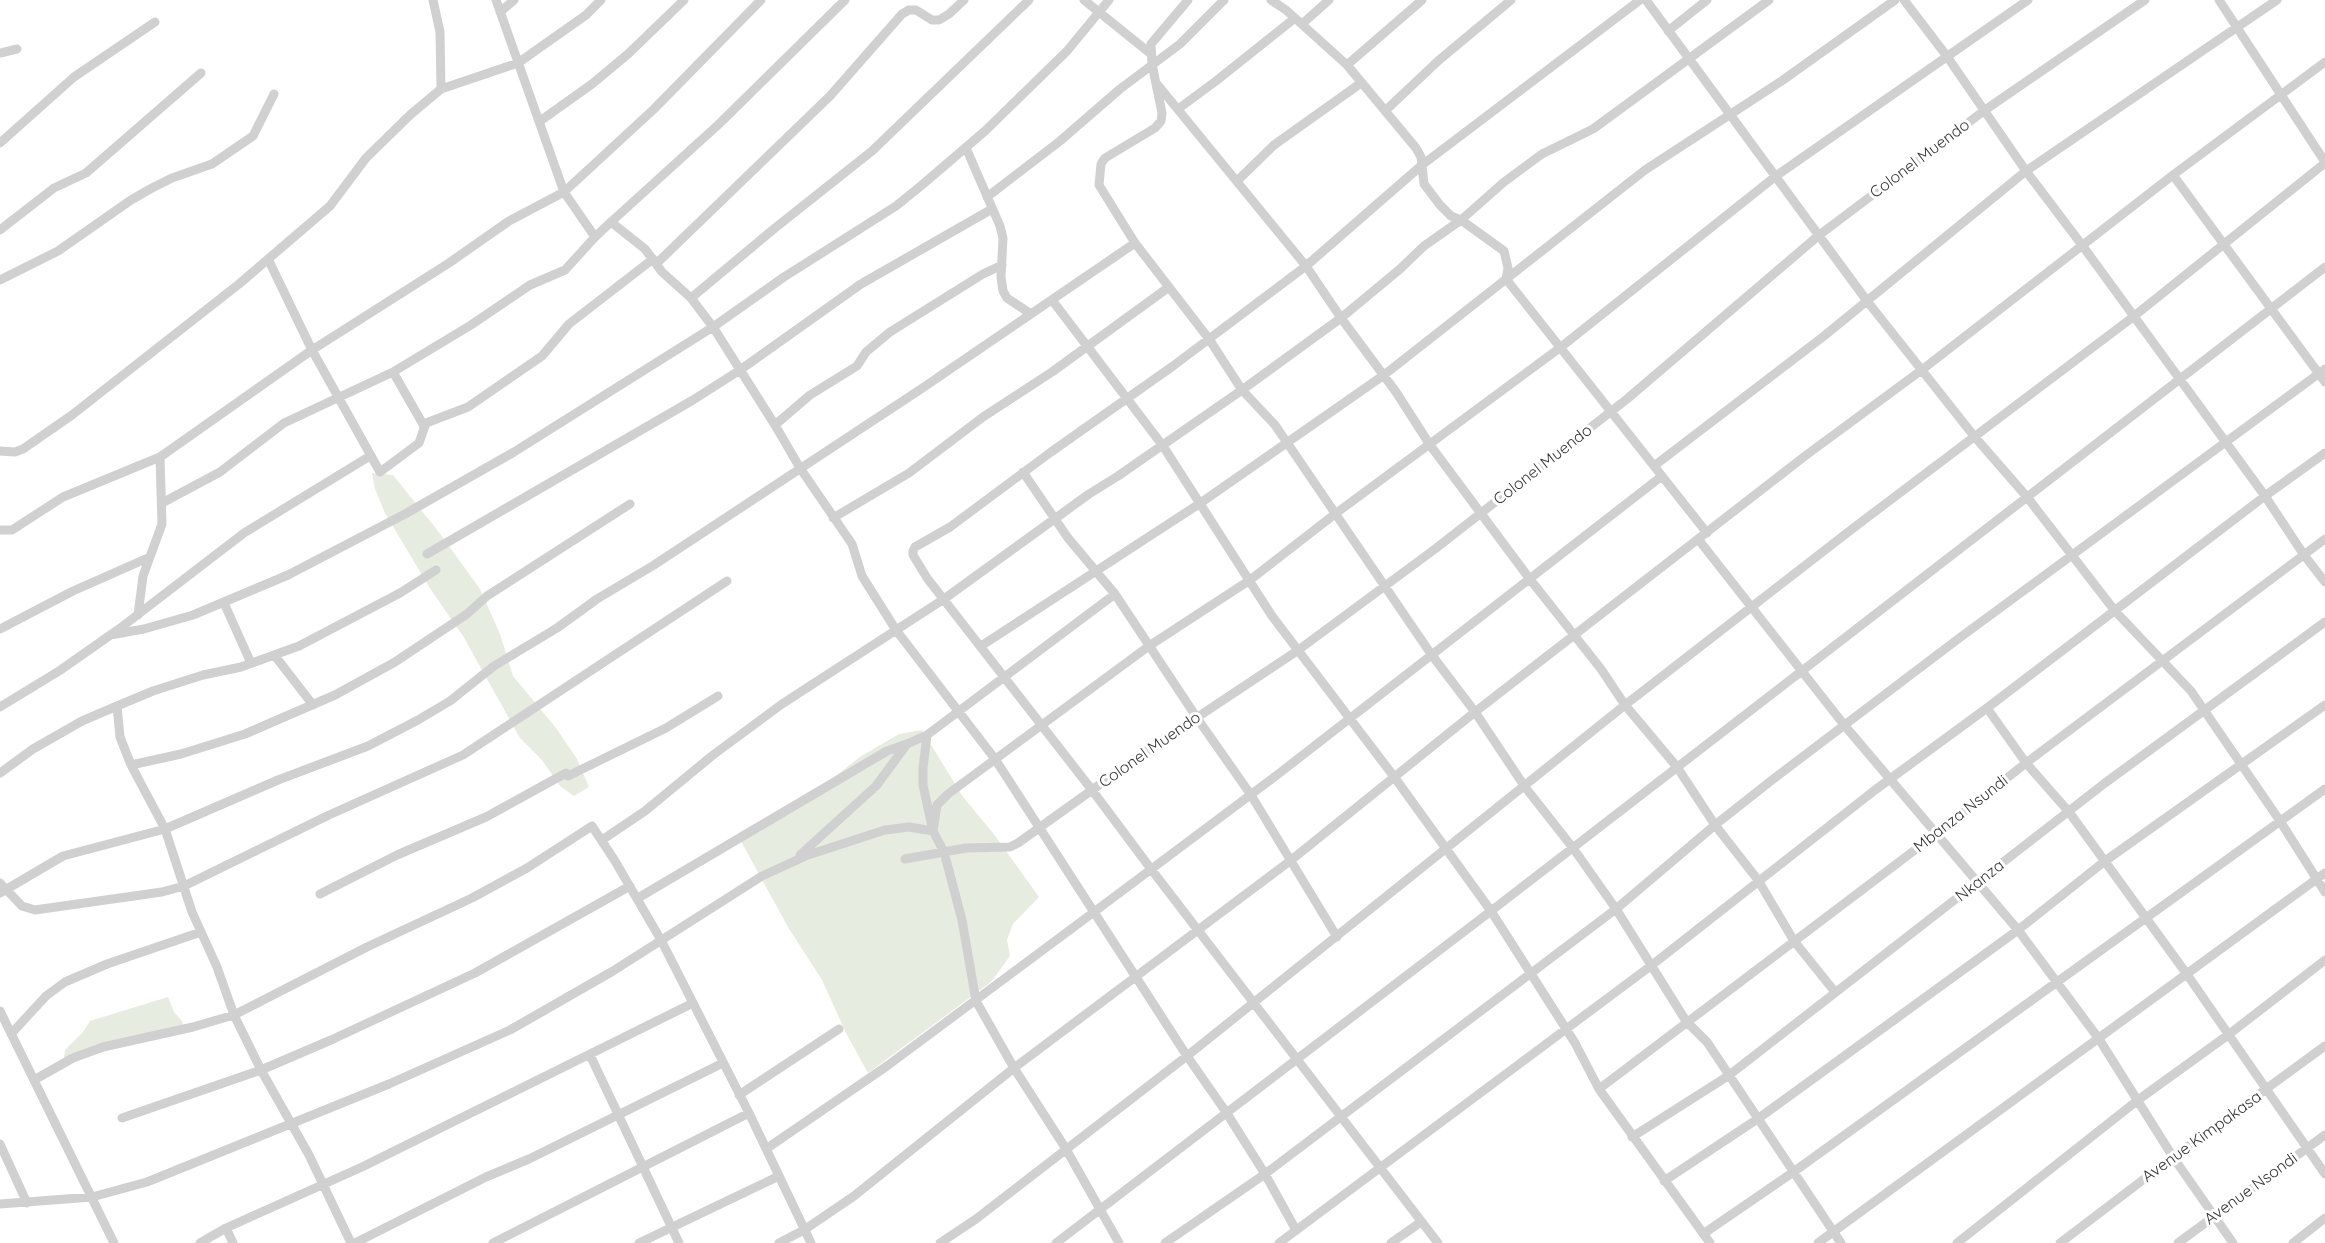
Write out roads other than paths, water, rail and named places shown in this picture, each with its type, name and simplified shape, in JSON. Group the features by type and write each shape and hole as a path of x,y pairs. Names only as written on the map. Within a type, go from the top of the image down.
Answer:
{"street":[{"path":"433,0 440,32 441,89"},
{"path":"496,0 564,192 595,237"},
{"path":"500,12 514,0"},
{"path":"0,452 15,452 23,449 72,415 268,259 330,206 366,158 410,115 441,89 518,63 586,15 601,0"},
{"path":"540,121 592,84 628,54 684,0"},
{"path":"0,530 12,530 63,497 160,457 312,350 449,263 502,226 564,192 654,109 761,0"},
{"path":"162,502 220,472 284,423 393,372 471,325 530,285 568,268 595,237 727,116 845,0"},
{"path":"268,259 312,350 380,472 419,443 424,426 429,422 468,407 542,356 569,324 654,262 830,96 902,14 909,10 916,10 932,20 939,20 964,0"},
{"path":"691,298 872,151 1029,0"},
{"path":"1084,0 1151,54"},
{"path":"110,635 144,629 224,603 288,575 405,514 514,452 712,327 783,278 896,206 966,148 1067,51 1109,0"},
{"path":"1188,0 1151,44 1152,64 1162,113 1161,121 1155,128 1105,158 1101,164 1099,185 1135,243 1209,339 1242,390 1262,409 1287,442 1431,654 1475,712 1525,787 1573,848 1616,909 1686,1022 1707,1042 1728,1076 1759,1118 1792,1173 1841,1243"},
{"path":"987,197 1060,141 1093,110 1180,44 1224,0"},
{"path":"1271,0 1347,65 1416,148 1422,165 1426,189 1451,216 1461,220 1504,251 1508,268 1506,279 1662,476 1751,608 1800,671 2018,930 2099,1039 2173,1157 2215,1215 2232,1243"},
{"path":"1178,109 1329,0"},
{"path":"1347,65 1422,0"},
{"path":"1385,111 1438,61 1511,0"},
{"path":"1438,1243 944,599 913,555 915,547 950,527 1306,266 1422,165 1641,0"},
{"path":"1646,0 1818,236 1974,436 2028,497 2115,610 2161,661 2176,672 2280,821 2325,892"},
{"path":"1668,31 1707,0"},
{"path":"602,840 645,811 713,755 782,704 944,599 1054,519 1242,390 1341,318 1504,182 1542,154 1593,129 1769,0"},
{"path":"981,646 1199,504 1384,375 1645,170 1783,80 1895,0"},
{"path":"1904,0 2325,582"},
{"path":"933,831 937,805 942,800 1041,724 1149,646 1250,580 1561,346 1776,176 2028,0"},
{"name":"Colonel Muendo","path":"905,859 992,846 1010,847 1297,651 1481,514 1611,411 1818,236 1985,110 2145,0"},
{"path":"940,1243 976,1219 1187,1056 1625,705 1974,436 2133,317 2325,163 2219,0"},
{"path":"1654,466 1868,301 2026,171 2277,0"},
{"path":"0,143 74,77 155,22"},
{"path":"0,53 17,49"},
{"path":"779,1243 804,1230 863,1188 1014,1068 1290,861 1475,712 1575,637 1805,456 1923,369 2082,244 2325,62"},
{"path":"0,230 54,188 86,173 201,73"},
{"path":"1155,82 1306,266 1481,514 1601,669 1625,705 1677,767 1715,825 1758,880 1794,941 1834,992"},
{"path":"1237,181 1274,145 1361,83"},
{"path":"0,280 58,251 152,188 172,178 212,164 252,136 274,94"},
{"path":"966,148 1003,238 1003,291 1007,298 1031,314"},
{"path":"1165,1243 1265,1174 1340,1115 1616,909 1715,825 1958,639 2323,375 2223,246 2173,175"},
{"path":"427,554 693,400 740,370 861,284 992,209"},
{"path":"611,222 638,242 654,262 691,298 712,327 800,468 852,544 862,576 896,630 995,759 1187,1056 1226,1112 1265,1174 1296,1230"},
{"path":"727,581 463,755 328,815 184,886 162,892 35,910 22,906 2,889 63,856 165,830 278,780 368,746 418,720 453,698 494,666 654,565 1135,243"},
{"path":"775,425 810,395 857,366 866,352 890,332 982,274 1002,265"},
{"path":"1056,1243 1573,848 2325,267"},
{"path":"833,518 909,473 983,417 1052,372 1168,287"},
{"path":"1052,300 1163,446 1297,651 1395,778 1491,911 1575,1043 1599,1089 1710,1243"},
{"path":"393,372 424,426"},
{"path":"1279,1243 1652,965 1758,880 2325,453"},
{"path":"0,707 59,671 110,635 244,533 370,456"},
{"path":"138,615 141,580 162,524 160,457"},
{"path":"1023,472 1054,519 1115,594 1251,795 1336,937"},
{"path":"766,1149 887,1066 1251,795 1662,476"},
{"path":"131,765 181,754 245,735 313,705 395,662 467,614 487,596 630,504"},
{"name":"Mbanza Nsundi","path":"1599,1089 1936,834 2026,763 2325,539"},
{"path":"0,629 73,591 150,557"},
{"path":"0,773 33,749 82,721 178,682 275,656 350,621 436,570"},
{"path":"638,898 887,751 927,735 1115,594"},
{"path":"224,603 251,663"},
{"name":"Nkanza","path":"1632,1137 1728,1076 2105,783 2325,622"},
{"path":"275,656 313,705"},
{"path":"320,894 397,855 486,817 666,728 718,696"},
{"path":"1664,1181 1759,1118 2018,930 2105,861 2325,705"},
{"path":"117,706 120,737 131,765 165,830 201,932 234,1014 261,1070 292,1124 353,1243 723,1064"},
{"path":"1987,708 2026,763 2069,812 2187,973 2325,1174"},
{"path":"927,735 922,768 923,785 933,831 944,852 962,920 975,1001 1014,1068 1066,1149 1119,1243"},
{"path":"791,862 876,786 908,744"},
{"path":"1703,1234 1792,1173 2325,789"},
{"path":"34,1080 74,1058 103,1047 193,1027 234,1014 367,947 472,898 527,868 592,826 638,898 661,940 749,1113 811,1243"},
{"path":"0,1204 92,1197 147,1182 429,1067 510,1030 613,971 754,880 791,862 885,830 909,828 933,831"},
{"path":"1818,1243 2325,873"},
{"path":"122,1118 261,1070 331,1040 475,972 630,886"},
{"path":"11,1034 45,996 65,982 107,964 201,932"},
{"path":"1957,1243 2138,1100 2228,1035 2325,960"},
{"path":"200,1243 226,1228 323,1186 693,1003"},
{"path":"0,1011 114,1243"},
{"path":"739,1095 839,1029"},
{"name":"Avenue Kimpakasa","path":"2060,1243 2325,1046"},
{"path":"590,1055 679,1243"},
{"path":"493,1243 749,1113"},
{"name":"Avenue Nsondi","path":"2178,1243 2325,1135"},
{"path":"0,1144 27,1203"},
{"path":"639,1243 779,1176"},
{"path":"2293,1243 2325,1218"},
{"path":"1392,1243 1421,1222"},
{"path":"226,1228 233,1243"}]}
